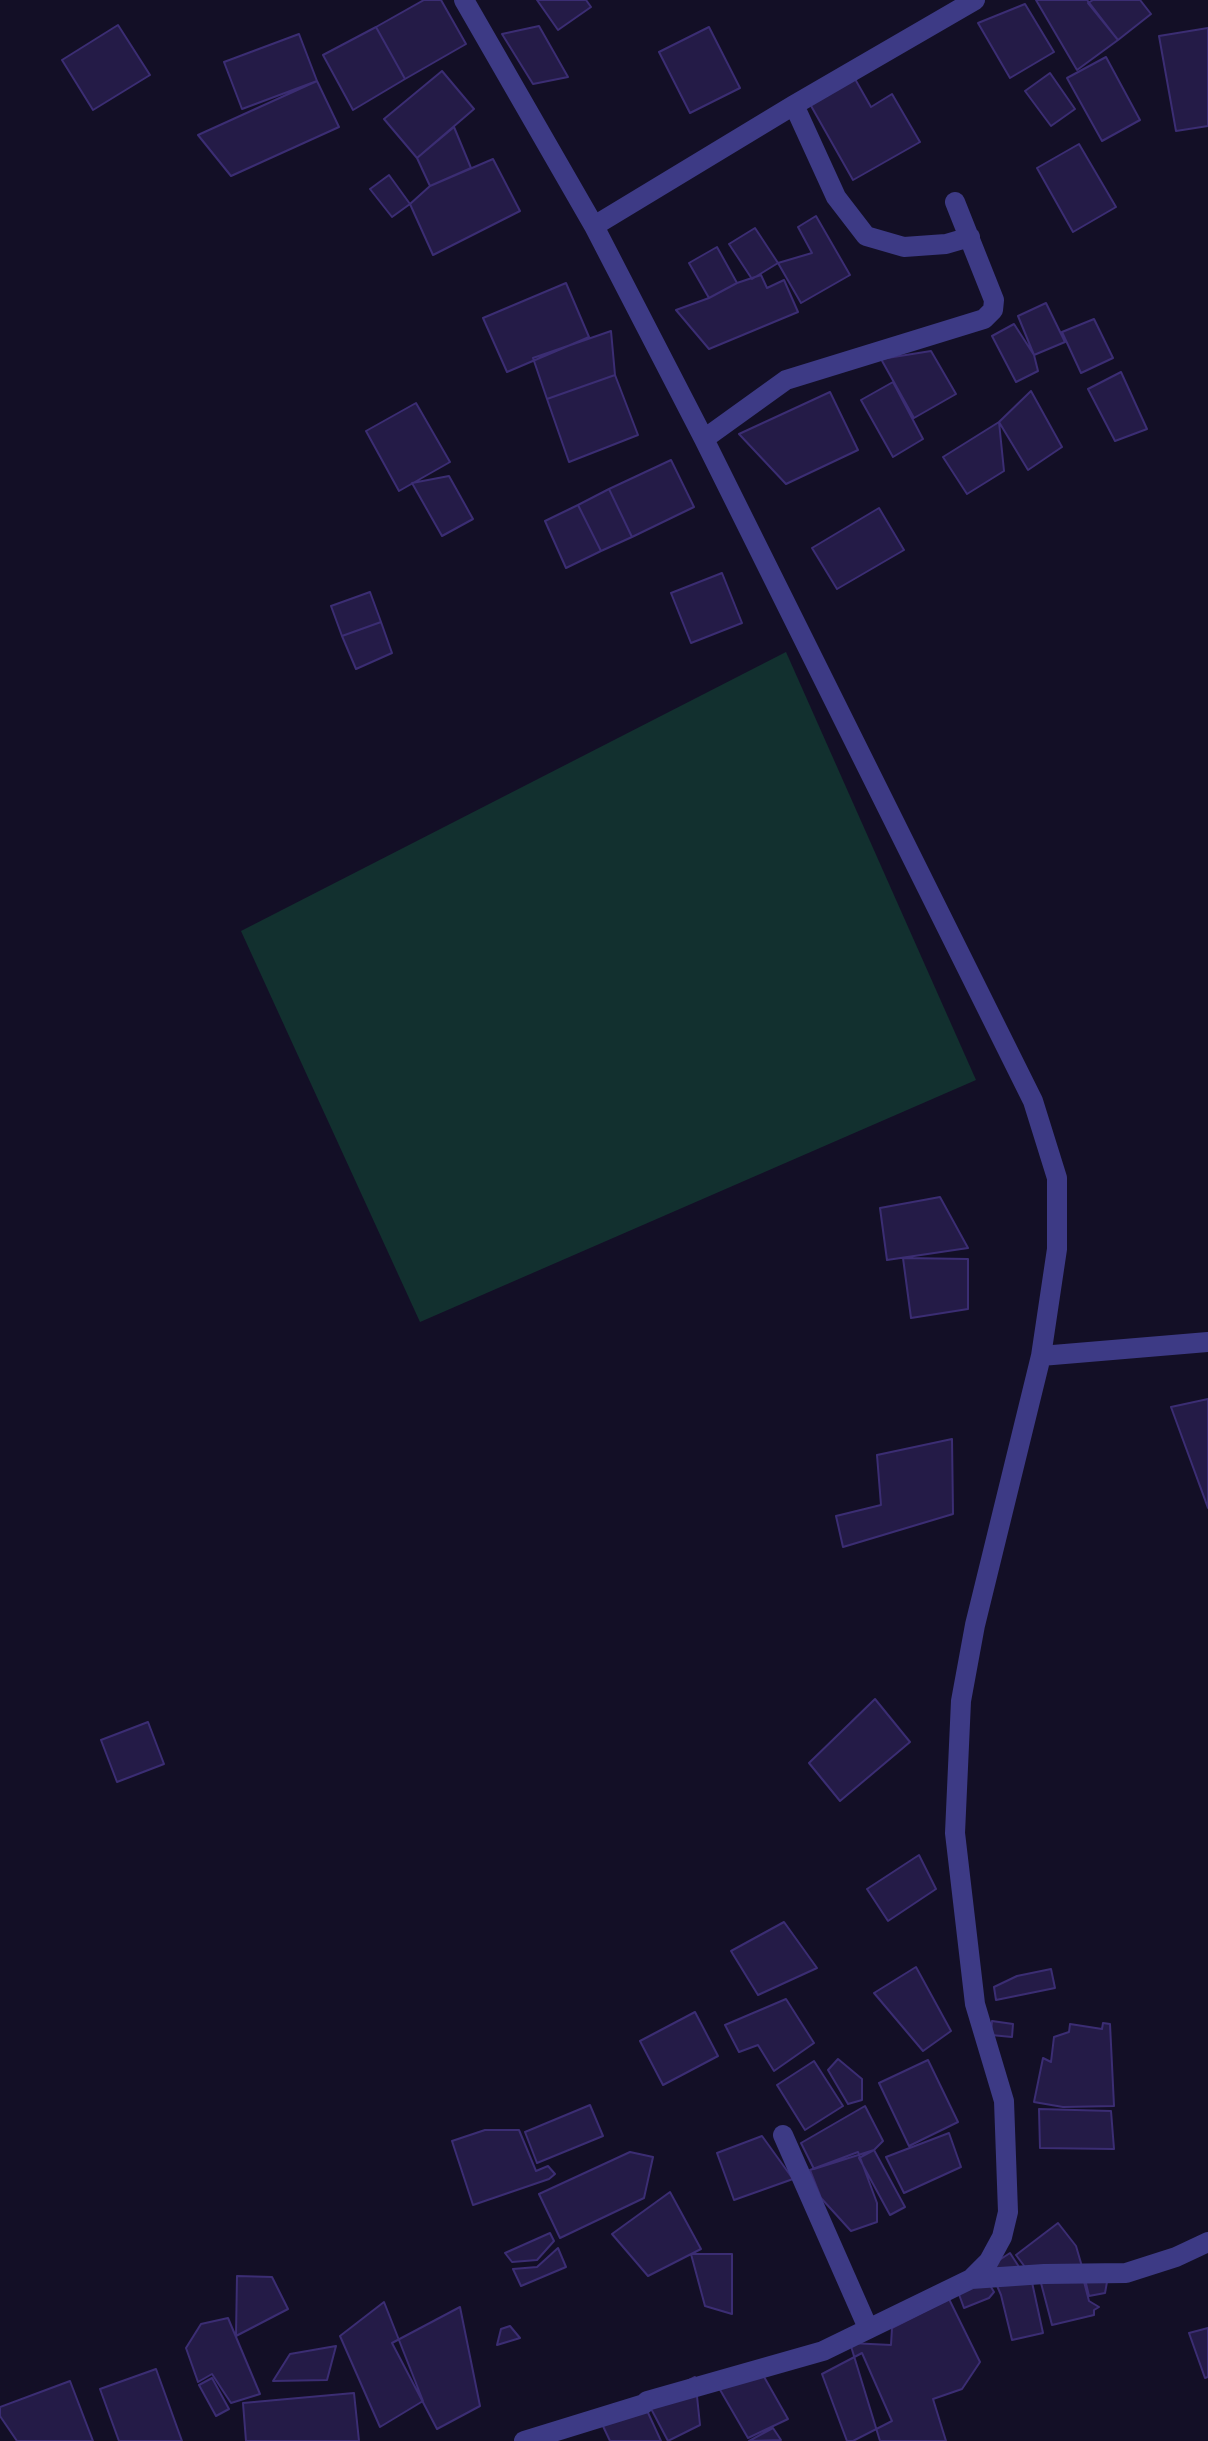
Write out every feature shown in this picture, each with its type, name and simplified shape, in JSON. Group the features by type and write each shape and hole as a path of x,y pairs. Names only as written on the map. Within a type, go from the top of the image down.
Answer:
{"street":[{"path":"464,0 594,226 704,439 1033,1101 1057,1178 1057,1249 1041,1356 975,1625 961,1701 955,1833 975,2004 1004,2101 1008,2212 1002,2237 989,2261 971,2279 823,2351 647,2401 557,2436 524,2441"},
{"path":"594,226 975,0"},
{"path":"794,105 836,197 866,236 904,247 946,244 970,237"},
{"path":"704,439 786,380 984,319 993,310 994,300 955,202"},
{"path":"1041,1356 1208,1342"},
{"path":"783,2135 868,2328"},
{"path":"971,2279 1126,2273 1176,2257 1208,2242"}],"green space":[{"path":"786,652 976,1080 420,1322 241,931"}],"building":[{"path":"424,0 441,0 466,44 405,79 376,27"},
{"path":"537,0 586,0 591,7 558,30"},
{"path":"1036,0 1087,0 1118,40 1077,70"},
{"path":"1093,0 1140,0 1151,14 1118,40 1088,3"},
{"path":"1025,4 1054,52 1010,78 978,23"},
{"path":"118,25 150,75 93,110 62,60"},
{"path":"539,26 568,77 533,84 502,34"},
{"path":"376,27 405,79 353,110 323,55"},
{"path":"709,27 740,88 690,113 659,52"},
{"path":"1208,28 1208,126 1176,131 1159,36"},
{"path":"299,34 317,81 242,109 224,62"},
{"path":"1106,57 1140,120 1102,141 1067,78"},
{"path":"442,71 474,109 417,158 384,119"},
{"path":"1050,73 1075,109 1051,126 1025,91"},
{"path":"855,79 871,107 892,94 920,142 853,180 810,104"},
{"path":"317,81 339,127 231,176 198,135"},
{"path":"454,127 471,168 430,186 417,158"},
{"path":"1079,144 1116,207 1073,232 1037,168"},
{"path":"493,159 520,211 433,255 410,204 430,186"},
{"path":"389,175 410,204 392,217 370,189"},
{"path":"816,216 850,275 801,303 778,263 812,253 798,227"},
{"path":"755,228 778,263 752,279 729,244"},
{"path":"717,247 737,283 709,298 689,263"},
{"path":"761,275 767,288 784,280 798,312 709,349 676,310 737,283"},
{"path":"566,283 589,337 507,372 483,318"},
{"path":"1046,303 1065,342 1034,355 1018,316"},
{"path":"1094,319 1113,358 1081,373 1062,332"},
{"path":"1014,324 1034,355 1038,371 1016,382 992,336"},
{"path":"611,331 615,375 547,399 533,358"},
{"path":"931,351 956,394 914,418 881,359"},
{"path":"1121,372 1147,429 1115,441 1088,389"},
{"path":"615,375 638,435 569,462 547,399"},
{"path":"893,382 923,439 893,457 861,400"},
{"path":"1031,391 1062,447 1028,470 999,422"},
{"path":"830,392 858,450 786,484 739,434"},
{"path":"416,403 450,462 399,491 366,431"},
{"path":"999,422 1004,471 967,494 943,457"},
{"path":"671,460 694,507 632,537 609,489"},
{"path":"449,476 473,519 442,536 412,483"},
{"path":"609,489 632,537 601,551 578,505"},
{"path":"578,505 601,551 566,568 545,521"},
{"path":"879,508 904,550 837,589 812,548"},
{"path":"722,573 742,623 691,643 671,593"},
{"path":"370,592 381,622 342,636 331,606"},
{"path":"381,622 392,653 356,669 342,636"},
{"path":"940,1197 968,1248 887,1260 880,1208"},
{"path":"903,1258 968,1259 968,1309 911,1318"},
{"path":"1208,1399 1208,1508 1171,1407"},
{"path":"952,1439 953,1514 843,1547 836,1516 881,1505 877,1455"},
{"path":"875,1699 910,1742 840,1801 809,1763"},
{"path":"148,1722 164,1764 117,1782 101,1740"},
{"path":"919,1855 936,1889 888,1921 867,1889"},
{"path":"784,1922 817,1968 758,1995 731,1951"},
{"path":"916,1967 951,2031 923,2051 874,1993"},
{"path":"1051,1969 1055,1988 996,2000 994,1987 1017,1976"},
{"path":"786,1999 814,2043 774,2071 758,2045 739,2052 725,2025"},
{"path":"695,2012 718,2056 663,2085 640,2041"},
{"path":"992,2021 1013,2024 1012,2037 991,2035"},
{"path":"1103,2023 1110,2024 1114,2106 1063,2107 1034,2102 1043,2058 1051,2062 1054,2037 1069,2032 1070,2024 1102,2029"},
{"path":"838,2059 862,2079 862,2100 848,2104 828,2070"},
{"path":"928,2060 958,2122 909,2146 879,2083"},
{"path":"814,2061 843,2106 805,2130 777,2085"},
{"path":"590,2105 603,2136 537,2163 525,2132"},
{"path":"865,2106 883,2141 874,2150 814,2169 801,2143"},
{"path":"1039,2109 1111,2111 1114,2149 1040,2148"},
{"path":"485,2130 519,2130 536,2171 548,2166 555,2174 549,2179 473,2205 452,2141"},
{"path":"949,2133 961,2167 904,2193 886,2157"},
{"path":"762,2136 793,2179 734,2200 717,2153"},
{"path":"874,2150 905,2207 890,2215 859,2158"},
{"path":"630,2152 653,2157 644,2198 560,2238 539,2194"},
{"path":"858,2152 877,2203 877,2222 851,2231 821,2198 810,2170"},
{"path":"670,2192 701,2249 648,2276 612,2234"},
{"path":"1058,2223 1076,2246 1083,2270 1028,2271 1016,2255"},
{"path":"550,2233 554,2241 537,2260 512,2262 505,2253"},
{"path":"558,2248 566,2267 521,2286 513,2269 537,2267"},
{"path":"1010,2253 1021,2270 987,2268"},
{"path":"691,2254 732,2254 732,2314 705,2306"},
{"path":"1030,2273 1043,2333 1012,2340 995,2281"},
{"path":"1082,2274 1089,2301 1099,2307 1094,2310 1094,2315 1052,2325 1041,2283"},
{"path":"237,2276 272,2277 288,2309 236,2336"},
{"path":"1085,2279 1107,2282 1105,2293 1089,2296"},
{"path":"988,2282 994,2292 989,2298 964,2308 957,2289"},
{"path":"949,2299 980,2362 962,2389 933,2399 946,2441 880,2441 850,2343 891,2345 892,2328"},
{"path":"384,2302 423,2401 380,2427 340,2336"},
{"path":"460,2307 480,2406 437,2429 392,2343"},
{"path":"228,2318 260,2394 231,2403 212,2374 198,2382 186,2348 201,2324"},
{"path":"510,2326 520,2338 497,2345 501,2329"},
{"path":"1208,2328 1208,2377 1205,2378 1189,2333"},
{"path":"336,2346 327,2380 273,2381 290,2354"},
{"path":"862,2353 892,2421 853,2441 847,2441 822,2374"},
{"path":"156,2369 182,2441 119,2441 100,2389"},
{"path":"763,2375 788,2419 748,2438 719,2388"},
{"path":"695,2377 700,2425 668,2441 647,2401"},
{"path":"212,2378 229,2409 216,2416 199,2385"},
{"path":"70,2381 93,2441 17,2441 0,2416 0,2407"},
{"path":"354,2393 359,2441 246,2441 243,2403"},
{"path":"644,2404 661,2441 610,2441 602,2424"},
{"path":"773,2428 781,2440 749,2441"}]}
